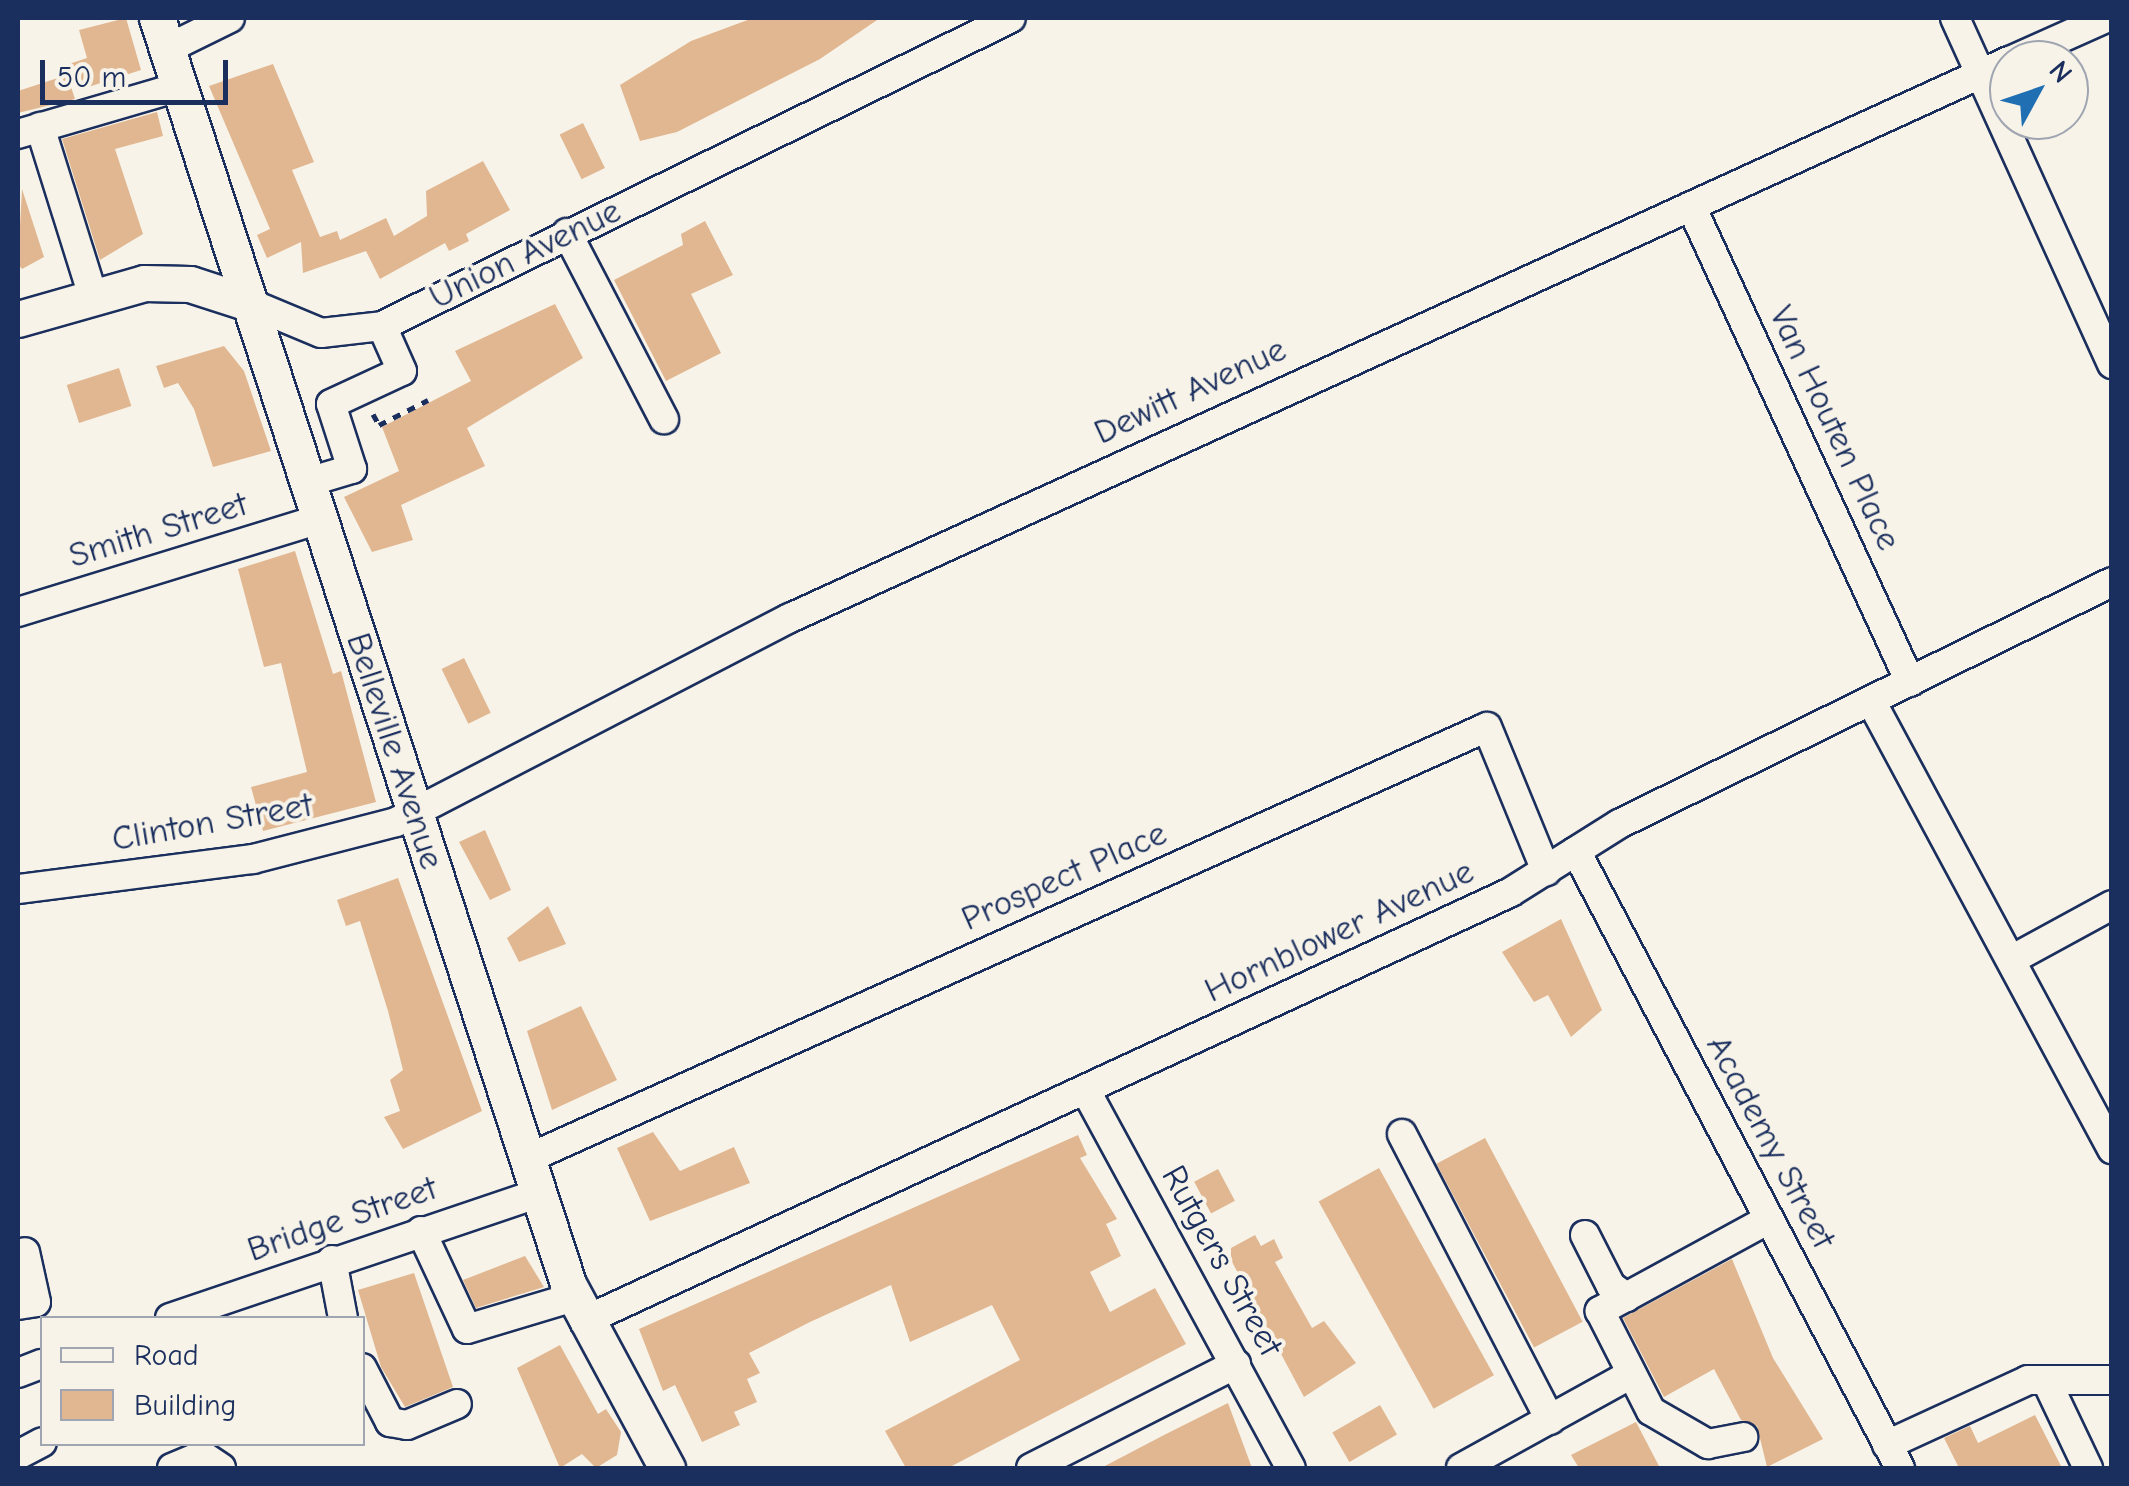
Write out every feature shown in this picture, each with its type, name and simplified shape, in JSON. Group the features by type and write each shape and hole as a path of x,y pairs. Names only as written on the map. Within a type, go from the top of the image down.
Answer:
{"main road":[{"name":"Belleville Avenue","path":"162,33 414,814 579,1309 664,1467"},
{"name":"Union Avenue","path":"18,319 93,296 167,282 249,303"}],"street":[{"path":"162,33 230,18"},
{"name":"Union Avenue","path":"249,303 321,333 382,326 1011,18"},
{"path":"1955,18 2112,364"},
{"name":"Dewitt Avenue","path":"2057,40 2106,18"},
{"name":"Dewitt Avenue","path":"414,814 790,618 1989,70"},
{"path":"93,296 28,130 179,86"},
{"name":"Van Houten Place","path":"1691,206 1910,682"},
{"path":"567,233 664,419"},
{"path":"308,482 352,469 331,404 402,372 382,326"},
{"name":"Smith Street","path":"18,612 320,519"},
{"name":"Hornblower Avenue","path":"421,1231 468,1330 579,1309 1086,1090 1546,871 1576,851 2112,582"},
{"path":"1871,702 2112,1149"},
{"name":"Prospect Place","path":"529,1158 1487,727 1546,871"},
{"name":"Clinton Street","path":"18,889 252,859 414,814"},
{"name":"Academy Street","path":"1576,851 1894,1457"},
{"path":"2011,960 2112,905"},
{"name":"Rutgers Street","path":"1086,1090 1292,1468"},
{"path":"1402,1134 1550,1420"},
{"name":"Bridge Street","path":"176,1316 539,1193"},
{"path":"1744,1438 1708,1444 1684,1435 1651,1411 1600,1311 1768,1219"},
{"path":"1585,1235 1610,1286 1626,1297"},
{"path":"18,1305 36,1302 25,1252"},
{"path":"332,1260 343,1316"},
{"path":"1031,1468 1236,1364"},
{"path":"365,1374 390,1422 457,1404"},
{"path":"1461,1468 1631,1374"},
{"path":"2046,1380 2088,1468"},
{"path":"1894,1457 1982,1399 2046,1380 2112,1380"},
{"path":"18,1455 40,1443"},
{"path":"172,1468 216,1456"}],"building":[{"path":"126,18 141,70 79,90 69,64 87,58 79,30"},
{"path":"753,18 880,18 820,59 677,132 640,141 620,85 691,41"},
{"path":"273,64 314,162 292,170 320,237 337,231 340,240 386,218 394,236 427,216 426,191 483,161 510,210 466,234 469,241 449,251 445,243 380,279 366,251 303,273 301,242 267,258 257,235 270,229 209,86"},
{"path":"67,75 75,99 18,113 18,91"},
{"path":"157,112 163,136 115,149 143,234 100,260 62,139"},
{"path":"583,123 605,168 582,179 560,134"},
{"path":"22,189 44,257 22,269 18,264"},
{"path":"705,221 733,275 691,294 721,353 666,381 614,280 683,245 681,234"},
{"path":"555,304 583,358 467,428 485,466 401,505 413,540 372,552 344,497 399,471 382,427 471,381 455,351"},
{"path":"224,346 244,371 271,451 213,467 194,409 178,383 164,388 156,366"},
{"path":"119,368 131,406 79,423 67,385"},
{"path":"295,551 333,674 341,671 376,802 263,831 251,787 307,772 281,663 264,667 238,569"},
{"path":"464,658 491,713 468,724 442,669"},
{"path":"485,830 511,890 490,900 459,842"},
{"path":"398,878 482,1111 403,1149 384,1117 400,1111 390,1080 403,1070 388,1011 360,921 346,926 337,900"},
{"path":"548,906 566,944 519,962 507,938"},
{"path":"1561,919 1602,1010 1571,1037 1548,995 1534,1002 1502,952"},
{"path":"581,1006 617,1080 552,1110 527,1031"},
{"path":"653,1132 680,1171 734,1147 750,1183 650,1221 617,1148"},
{"path":"1078,1135 1087,1155 1080,1158 1117,1219 1106,1224 1121,1256 1090,1272 1110,1312 1155,1288 1186,1344 948,1468 906,1468 885,1431 1020,1360 992,1305 910,1342 891,1285 810,1322 749,1353 760,1373 747,1379 757,1402 734,1412 740,1425 702,1442 675,1385 663,1391 639,1329"},
{"path":"1485,1138 1583,1322 1534,1347 1436,1164"},
{"path":"1379,1168 1494,1375 1434,1409 1319,1201"},
{"path":"1218,1169 1235,1201 1211,1213 1194,1182"},
{"path":"1255,1235 1261,1246 1274,1239 1283,1258 1275,1262 1312,1328 1324,1321 1356,1363 1304,1397 1231,1260 1231,1248"},
{"path":"525,1256 544,1287 476,1308 463,1280"},
{"path":"1732,1259 1773,1358 1823,1439 1767,1467 1757,1426 1741,1420 1714,1369 1664,1397 1623,1318"},
{"path":"414,1273 453,1387 405,1407 381,1367 358,1290"},
{"path":"560,1345 598,1414 606,1409 621,1432 617,1455 596,1468 582,1454 560,1468 517,1368"},
{"path":"1228,1403 1252,1468 1101,1468 1166,1434"},
{"path":"1380,1405 1397,1434 1349,1462 1332,1432"},
{"path":"2035,1415 2062,1468 1959,1468 1944,1438 1970,1426 1978,1443"},
{"path":"1636,1422 1660,1468 1579,1468 1571,1455"}]}
